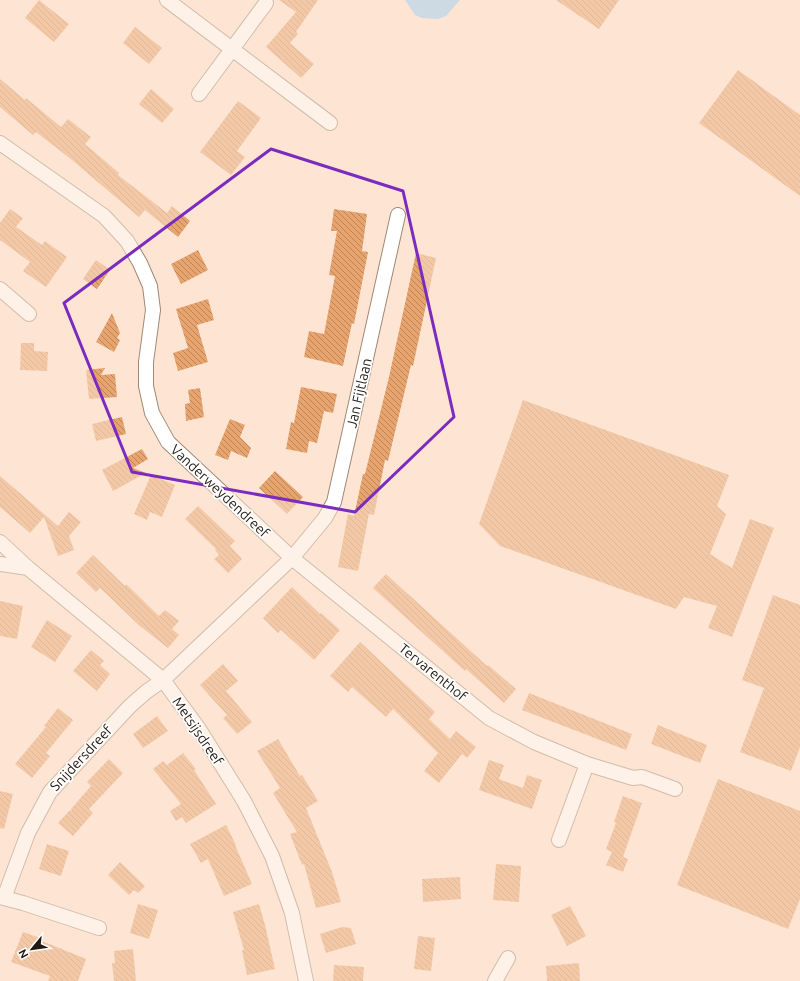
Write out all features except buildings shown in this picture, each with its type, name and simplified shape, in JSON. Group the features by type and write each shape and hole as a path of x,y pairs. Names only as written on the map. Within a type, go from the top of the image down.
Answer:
{"street":[{"path":"167,0 330,123"},
{"path":"199,94 266,3"},
{"name":"Vanderweydendreef","path":"0,143 104,216 127,241 140,263 150,286 153,310 146,362 146,386 152,413 168,442 292,558"},
{"name":"Jan Fijtlaan","path":"292,558 325,518 334,502 398,215"},
{"path":"0,289 29,314"},
{"name":"Metsijsdreef","path":"0,542 28,568 163,680 199,729 244,801 272,856 292,914 306,981"},
{"path":"163,680 292,558"},
{"name":"Tervarenthof","path":"292,558 489,718 534,742 587,764 633,778 642,776 675,789"},
{"path":"0,564 28,568"},
{"name":"Snijdersdreef","path":"99,928 2,897 28,833 50,792 130,706 163,680"},
{"path":"559,840 587,764"},
{"path":"495,981 508,958"}],"highlighted area":[{"path":"271,149 403,191 454,417 355,512 132,472 64,303"}],"water":[{"path":"405,0 460,0 446,16 438,19 422,18 415,15"}]}
